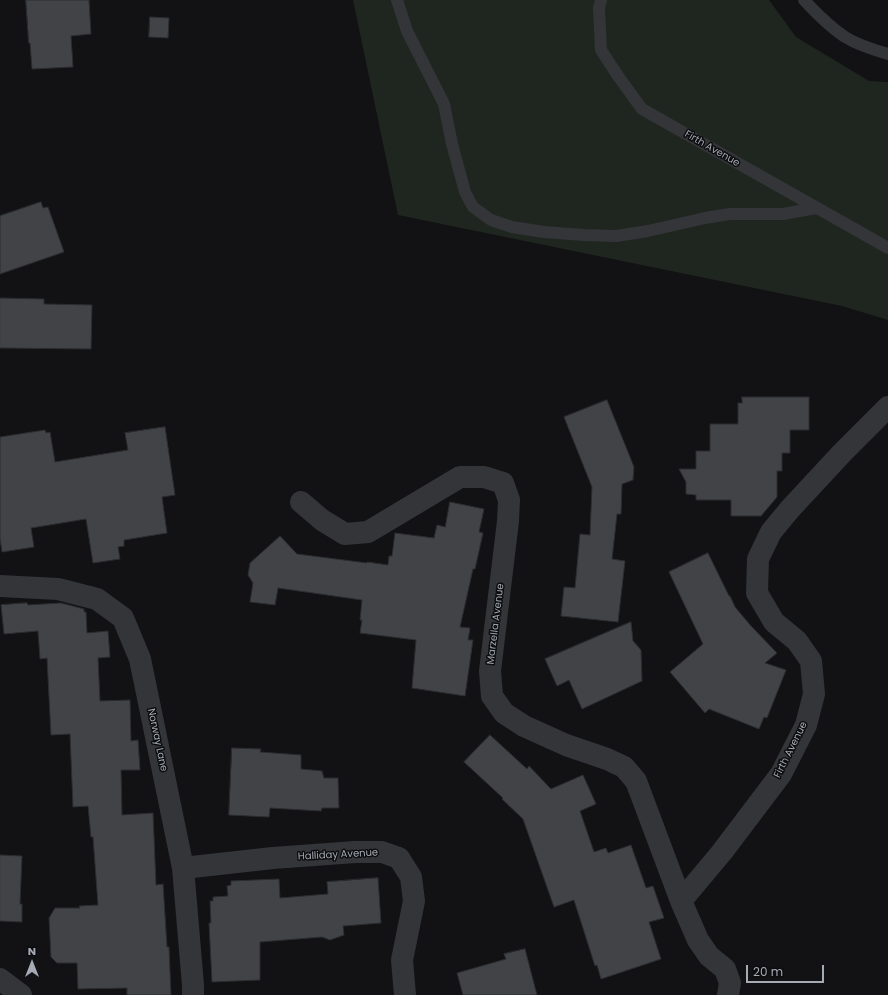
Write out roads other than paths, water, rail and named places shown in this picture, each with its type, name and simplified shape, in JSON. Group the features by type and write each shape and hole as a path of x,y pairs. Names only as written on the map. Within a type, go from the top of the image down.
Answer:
{"street":[{"name":"Firth Avenue","path":"681,901 722,852 781,774 806,725 814,694 811,661 797,641 774,622 757,593 758,559 772,532 790,509 842,453 888,407"},
{"name":"Marzella Avenue","path":"301,502 322,520 345,534 368,532 460,477 484,477 503,483 509,500 490,671 492,696 504,714 524,726 566,745 607,759 624,767 636,781 681,901"},
{"name":"Norway Lane","path":"0,586 58,589 97,598 123,618 140,659 183,868 194,985 193,995"},
{"name":"Halliday Avenue","path":"183,868 273,858 355,852 382,852 399,858 411,877 414,901 402,960 405,995"},
{"path":"681,901 698,940 709,956 724,969 730,983 728,995"},
{"path":"0,980 21,995"}],"lane":[{"path":"397,0 407,31 444,104 452,144 465,192 473,207 491,220 512,227 544,232 616,236 648,232 705,218 730,214 783,214 816,208"},
{"name":"Firth Avenue","path":"601,0 599,8 601,50 642,109 888,248"},
{"path":"804,0 821,17 846,37 874,50 888,54"}]}
